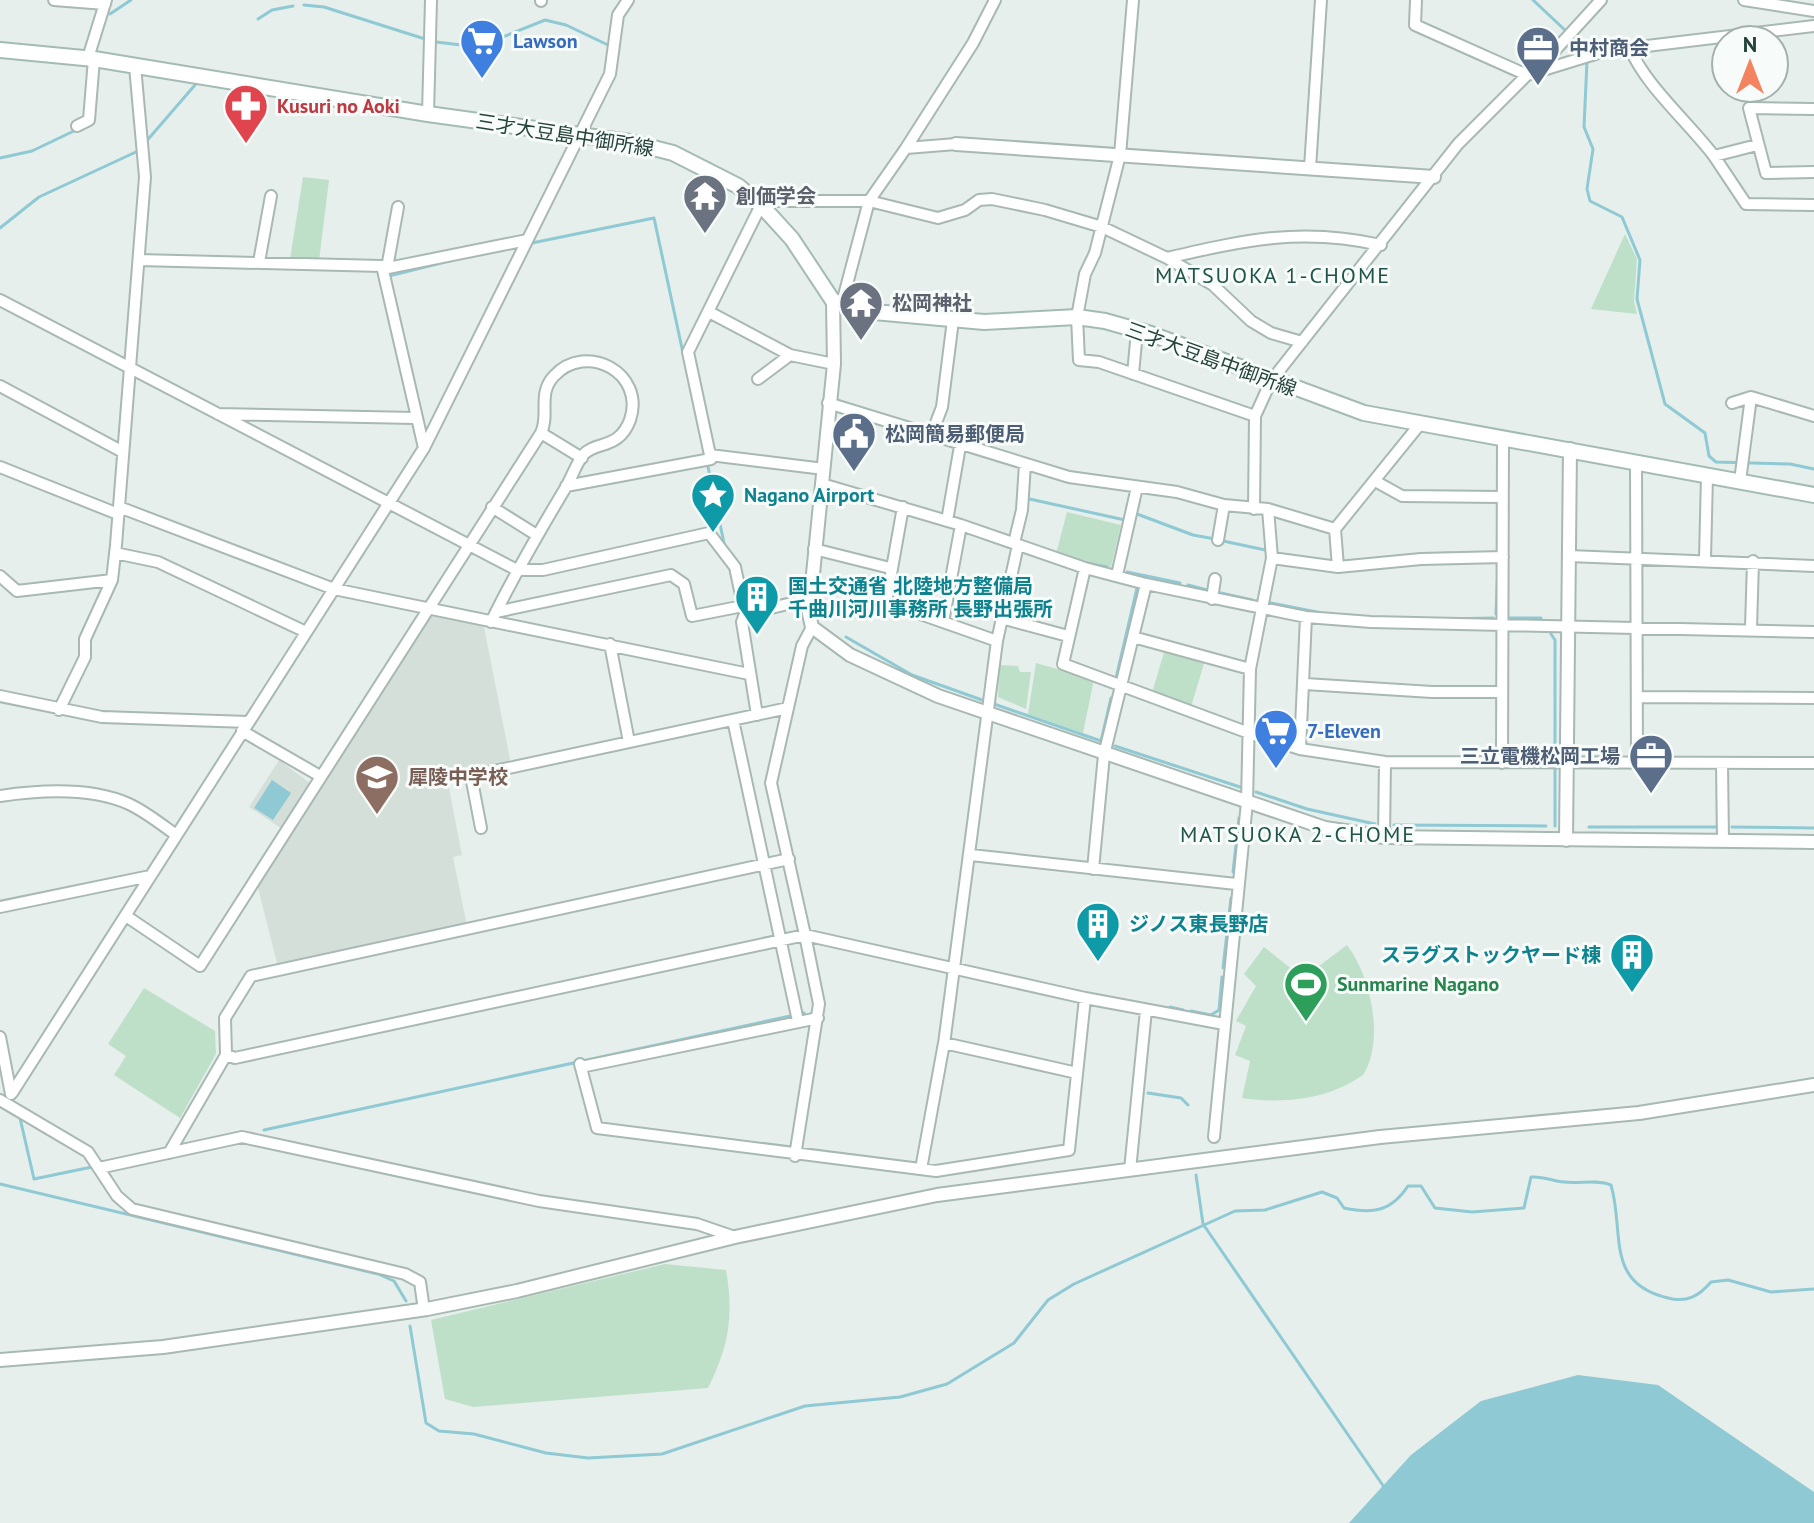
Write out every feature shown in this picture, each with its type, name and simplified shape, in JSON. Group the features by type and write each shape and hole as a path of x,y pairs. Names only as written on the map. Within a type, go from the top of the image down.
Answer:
{"main road":[{"name":"三才大豆島中御所線","path":"0,50 91,58 428,114 630,142 673,153 716,173 761,205 792,239 838,302 863,311 953,320 1016,322 1077,317 1137,331 1364,413 1814,495"}],"street":[{"path":"54,0 105,2 91,58 91,110 81,124"},
{"path":"428,114 431,0"},
{"path":"11,1103 150,876 424,448 610,74 618,15 628,0"},
{"path":"795,1156 819,1004 771,783 802,646 812,627 809,599 838,302 869,201 973,43 995,0"},
{"path":"1133,0 1120,155 1102,227 1085,274 1077,317 1079,360 1093,360 1255,416"},
{"path":"1310,168 1321,0"},
{"path":"1416,0 1415,25 1532,72 1586,55 1814,26"},
{"path":"1254,509 1255,416 1271,381 1458,144 1601,0"},
{"path":"1744,0 1814,11"},
{"path":"1630,48 1644,76 1673,104 1714,156 1746,204 1814,205"},
{"path":"59,710 85,657 85,639 112,580 145,177 135,66"},
{"path":"1814,109 1749,108 1766,173 1814,172"},
{"path":"906,148 956,144 1434,177"},
{"path":"1714,156 1757,145"},
{"path":"259,262 271,196"},
{"path":"566,486 711,459 687,361 688,352 761,205 771,201 869,201 938,218 965,210 979,200 992,199 1102,227 1167,258 1213,285 1251,321 1271,333 1302,342"},
{"path":"398,207 385,269 415,418 424,448"},
{"path":"1167,258 1288,235 1335,235 1381,245"},
{"path":"139,260 382,266 385,269 527,240"},
{"path":"0,300 389,504 469,542 517,570 543,570 709,533 735,567 744,610 742,622 757,715"},
{"path":"709,312 790,355 834,364"},
{"path":"931,436 942,407 953,320"},
{"path":"1133,374 1137,331"},
{"path":"758,379 790,355"},
{"path":"126,916 200,966 541,433 545,426 543,394 556,373 578,361 604,363 625,380 630,394 630,420 617,440 585,452 535,534 494,617"},
{"path":"0,386 123,452"},
{"path":"1740,481 1751,397"},
{"path":"1732,403 1751,397 1814,416"},
{"path":"828,403 1069,477 1177,492 1224,505 1268,509 1335,529"},
{"path":"216,414 415,418"},
{"path":"1338,567 1335,529 1420,424"},
{"path":"541,433 582,458"},
{"path":"1502,763 1503,439"},
{"path":"947,521 960,446"},
{"path":"1566,840 1570,449"},
{"path":"710,455 824,469"},
{"path":"1636,462 1637,762"},
{"path":"921,1169 944,1044 997,641 1022,510 1025,464"},
{"path":"0,467 334,589 427,608 494,617 749,674"},
{"path":"1705,559 1707,476"},
{"path":"1375,481 1402,496 1502,497"},
{"path":"822,484 961,525 1085,568 1212,599 1306,617 1814,632"},
{"path":"1117,575 1137,487"},
{"path":"1218,540 1224,505"},
{"path":"492,507 535,534"},
{"path":"903,507 886,602 997,641"},
{"path":"1214,1137 1236,884 1247,802 1250,669 1272,558 1268,509"},
{"path":"943,622 961,525"},
{"path":"814,549 890,568"},
{"path":"115,553 158,562 306,632"},
{"path":"1569,556 1632,557 1637,561 1705,559 1814,566"},
{"path":"1272,558 1338,567 1421,559 1503,557"},
{"path":"1751,628 1753,561"},
{"path":"1085,568 1063,664 1120,688 1300,749 1385,762 1814,763"},
{"path":"494,617 671,575 684,584 692,616 809,599"},
{"path":"0,576 17,591 112,580"},
{"path":"1212,599 1215,579"},
{"path":"1093,869 1104,755 1146,584"},
{"path":"1300,749 1306,617"},
{"path":"1001,618 1068,636"},
{"path":"812,627 850,655 897,679 1104,755 1325,828 1384,837 1814,842"},
{"path":"1133,637 1250,669"},
{"path":"610,644 629,742"},
{"path":"1305,684 1432,692 1501,692"},
{"path":"0,696 102,717 245,727 320,776"},
{"path":"1638,697 1814,698"},
{"path":"481,828 471,776 788,708"},
{"path":"733,720 798,1021"},
{"path":"1384,837 1385,762"},
{"path":"1722,764 1723,841"},
{"path":"0,796 66,791 101,797 128,804 176,835"},
{"path":"971,855 1236,884"},
{"path":"169,1153 226,1055 225,1018 251,976 789,859"},
{"path":"0,907 150,876"},
{"path":"226,1055 235,1058 250,1055 805,935 1085,998 1224,1024"},
{"path":"818,1018 580,1065 597,1128 795,1156 834,1157 936,1171 1069,1150 1085,998"},
{"path":"1130,1170 1146,1010"},
{"path":"0,1037 11,1103 88,1152 131,1213 405,1274 420,1282 424,1310"},
{"path":"944,1044 1077,1073"},
{"path":"0,1360 163,1347 424,1310 517,1291 735,1237 937,1195 1380,1137 1639,1113 1814,1085"},
{"path":"99,1168 242,1137 539,1201 697,1224 735,1237"}],"shaded area":[{"name":"犀陵中学校","path":"431,614 484,627 510,759 507,764 447,778 462,855 453,857 467,926 278,967 257,884 425,617"},
{"path":"279,760 310,783 282,829 249,807"}],"green space":[{"path":"303,177 329,180 319,261 290,259"},
{"path":"1625,234 1637,259 1634,301 1637,314 1591,309"},
{"path":"1067,512 1121,525 1111,567 1056,554"},
{"path":"1165,649 1205,660 1191,707 1152,693"},
{"path":"1036,663 1094,679 1083,733 1028,714"},
{"path":"1000,665 1018,666 1020,672 1031,672 1026,709 998,697"},
{"name":"Sunmarine Nagano","path":"1347,945 1363,974 1372,1009 1373,1045 1363,1075 1335,1090 1305,1098 1242,1098 1250,1061 1235,1055 1246,1026 1236,1021 1256,986 1244,974 1264,947 1303,978"},
{"path":"144,988 215,1031 216,1054 180,1118 114,1075 126,1056 108,1044"},
{"path":"665,1264 726,1270 730,1302 728,1330 721,1358 708,1388 473,1407 445,1399 431,1320"}],"water":[{"path":"272,780 291,793 273,820 254,808"},
{"path":"1578,1375 1658,1385 1814,1492 1814,1523 1349,1523 1411,1455 1481,1401"}],"waterway":[{"path":"110,14 131,0"},
{"path":"1533,0 1585,49 1586,54"},
{"path":"304,5 324,7 425,39"},
{"path":"258,19 272,10 293,6"},
{"path":"436,42 478,47 545,20 566,25 608,45"},
{"path":"1587,61 1584,127 1593,149 1587,189 1590,201 1622,217 1640,260 1637,299 1665,404 1705,433 1709,456 1716,462 1790,464 1814,469"},
{"path":"144,144 195,85"},
{"path":"0,158 32,151 78,129"},
{"path":"0,228 39,197 138,151"},
{"path":"527,244 654,218 683,353"},
{"path":"389,276 453,260"},
{"path":"707,462 724,543"},
{"path":"882,497 940,514"},
{"path":"1025,498 1125,520"},
{"path":"1137,514 1193,535 1215,539"},
{"path":"1223,541 1270,551"},
{"path":"1397,556 1449,553"},
{"path":"1081,562 1107,567"},
{"path":"1498,565 1496,614 1500,616"},
{"path":"1127,572 1180,583"},
{"path":"1188,585 1207,590"},
{"path":"1116,678 1137,588"},
{"path":"1221,593 1252,600"},
{"path":"1271,603 1327,614"},
{"path":"1446,619 1493,618"},
{"path":"1507,618 1541,618"},
{"path":"1551,634 1555,640 1555,758"},
{"path":"846,637 912,675 982,700"},
{"path":"994,704 1101,741 1111,698"},
{"path":"1115,746 1243,788"},
{"path":"1555,766 1555,826"},
{"path":"1256,792 1307,809 1375,824"},
{"path":"1233,872 1239,818"},
{"path":"1394,825 1546,826"},
{"path":"1589,827 1717,827"},
{"path":"1732,827 1814,828"},
{"path":"1223,968 1231,898"},
{"path":"1191,1011 1211,1015 1219,1010 1222,977"},
{"path":"1170,1007 1183,1010"},
{"path":"264,1130 804,1013"},
{"path":"1148,1093 1181,1098 1188,1105"},
{"path":"20,1118 34,1179 92,1167"},
{"path":"1196,1175 1203,1224 1384,1487"},
{"path":"410,1326 426,1423 439,1431 474,1434 546,1453 588,1458 662,1454 805,1406 900,1397 947,1384 1014,1343 1048,1300 1074,1284 1235,1211 1265,1210 1322,1192 1337,1198 1344,1208 1372,1211 1388,1206 1408,1186 1421,1186 1435,1208 1472,1212 1524,1208 1531,1177 1605,1183 1611,1185 1621,1254 1626,1268 1634,1281 1648,1291 1668,1298 1687,1299 1697,1295 1711,1282 1728,1280 1771,1292 1814,1289"},
{"path":"0,1184 378,1274 394,1281 406,1301"}],"place":[{"name":"Lawson","path":"482,80"},
{"name":"中村商会","path":"1538,87"},
{"name":"Kusuri no Aoki","path":"246,145"},
{"name":"創価学会","path":"705,235"},
{"name":"松岡神社","path":"861,342"},
{"name":"松岡簡易郵便局","path":"854,473"},
{"name":"Nagano Airport","path":"713,534"},
{"name":"国土交通省 北陸地方整備局 千曲川河川事務所 長野出張所","path":"757,636"},
{"name":"7-Eleven","path":"1276,770"},
{"name":"三立電機松岡工場","path":"1651,795"},
{"name":"犀陵中学校","path":"377,816"},
{"name":"ジノス東長野店","path":"1098,963"},
{"name":"スラグストックヤード棟","path":"1632,994"},
{"name":"Sunmarine Nagano","path":"1306,1023"}],"district":[{"name":"MATSUOKA 1-CHOME","path":"1273,275"},
{"name":"MATSUOKA 2-CHOME","path":"1298,834"}]}
